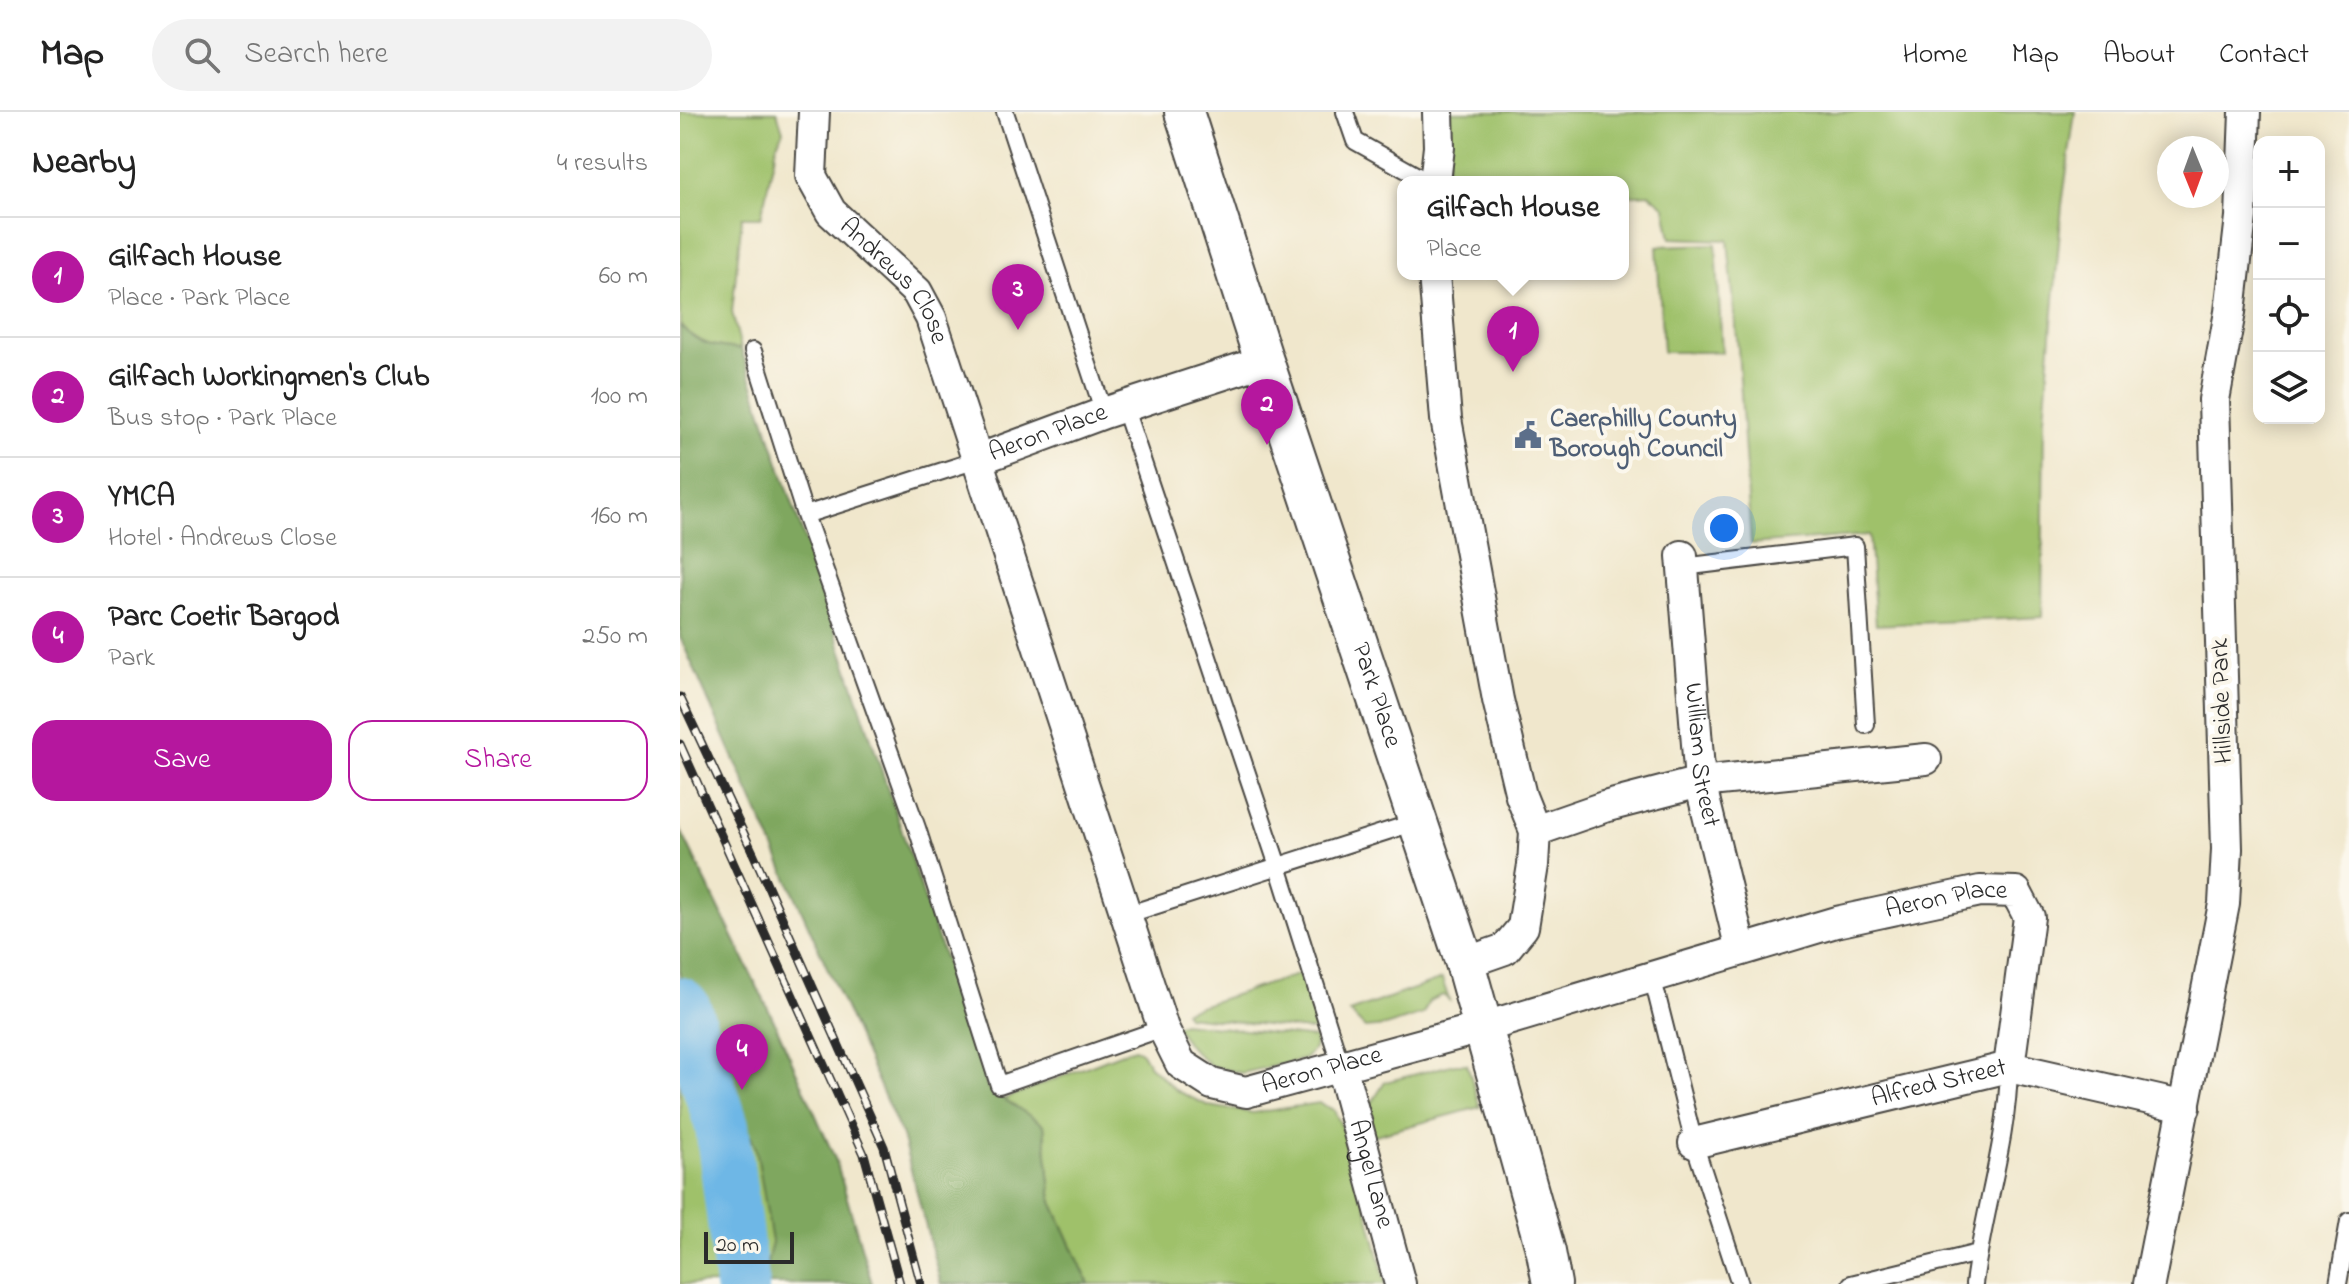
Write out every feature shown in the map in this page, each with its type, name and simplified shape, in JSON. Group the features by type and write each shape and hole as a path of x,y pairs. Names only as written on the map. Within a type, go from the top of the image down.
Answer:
{"street":[{"name":"Andrews Close","path":"814,112 811,176 831,212 917,292 931,318 977,460"},
{"name":"Park Place","path":"1184,112 1465,963 1546,1252 1552,1284"},
{"path":"1436,176 1438,112"},
{"name":"Hillside Park","path":"2149,1284 2224,904 2227,849 2214,400 2232,296 2241,217 2245,112"},
{"path":"1434,280 1446,419 1498,700 1521,796 1535,831 1523,927 1505,949 1465,963"},
{"name":"Aeron Place","path":"1264,361 1114,409 977,460 1163,1028 1181,1064 1212,1084 1246,1092 1481,1028 1836,922 1980,891 2016,892 2029,917 2009,1067"},
{"name":"William Street","path":"1682,562 1700,782 1741,950"},
{"path":"1535,831 1604,807 1700,782 1926,759"},
{"name":"Angel Lane","path":"1341,1066 1400,1284"},
{"name":"Alfred Street","path":"1694,1143 2009,1067 2185,1107"}],"lane":[{"path":"1005,112 1278,866 1341,1066"},
{"path":"1345,112 1355,141 1417,176"},
{"path":"753,351 805,515 917,828 999,1085 1163,1028"},
{"path":"805,515 977,460"},
{"path":"1682,562 1855,546 1866,725"},
{"path":"1126,915 1419,821"},
{"path":"1652,976 1694,1143 1740,1284"},
{"path":"1974,1284 2008,1099 2009,1067"},
{"path":"2338,1284 2349,1221"},
{"path":"1851,1284 1978,1253"}],"green space":[{"path":"680,112 777,112 783,131 777,144 761,217 742,217 732,312 741,349 708,344 680,325"},
{"path":"1447,112 2075,112 2062,205 2044,418 2042,617 1876,625 1869,535 1751,544 1728,240 1671,238 1665,207 1649,194 1629,196 1629,176 1448,176"},
{"path":"1716,244 1722,352 1663,352 1657,246"},
{"path":"680,326 708,344 741,349 988,1089 1044,1125 1052,1202 1089,1284 941,1284 902,1136 680,637"},
{"path":"680,829 773,1019 836,1161 872,1284 680,1284"},
{"path":"680,829 773,1019 836,1161 872,1284 762,1284 772,1242 756,1148 691,999 680,988"},
{"path":"1303,973 1317,1031 1187,1016 1184,1011"},
{"path":"1442,979 1449,1000 1443,995 1429,1001 1423,1014 1385,1026 1365,1028 1349,1012"},
{"path":"1183,1023 1316,1038 1314,1049 1305,1059 1242,1073 1211,1066 1191,1048 1175,1026"},
{"path":"1135,1048 1177,1091 1209,1106 1253,1113 1319,1103 1334,1110 1351,1147 1386,1284 1089,1284 1052,1202 1044,1125 1004,1099"},
{"path":"1455,1064 1467,1064 1480,1107 1372,1136 1364,1103 1373,1101 1385,1082"}],"waterway":[{"path":"680,1004 684,1008 722,1126 742,1284"}],"railway":[{"path":"680,697 884,1147 921,1284"},
{"path":"680,744 864,1154 900,1284"}],"place":[{"name":"YMCA","path":"1018,330"},
{"name":"Gilfach House","path":"1513,372"},
{"name":"Caerphilly County Borough Council","path":"1528,435"},
{"name":"Gilfach Workingmen's Club","path":"1267,445"},
{"name":"Parc Coetir Bargod","path":"742,1090"}]}
